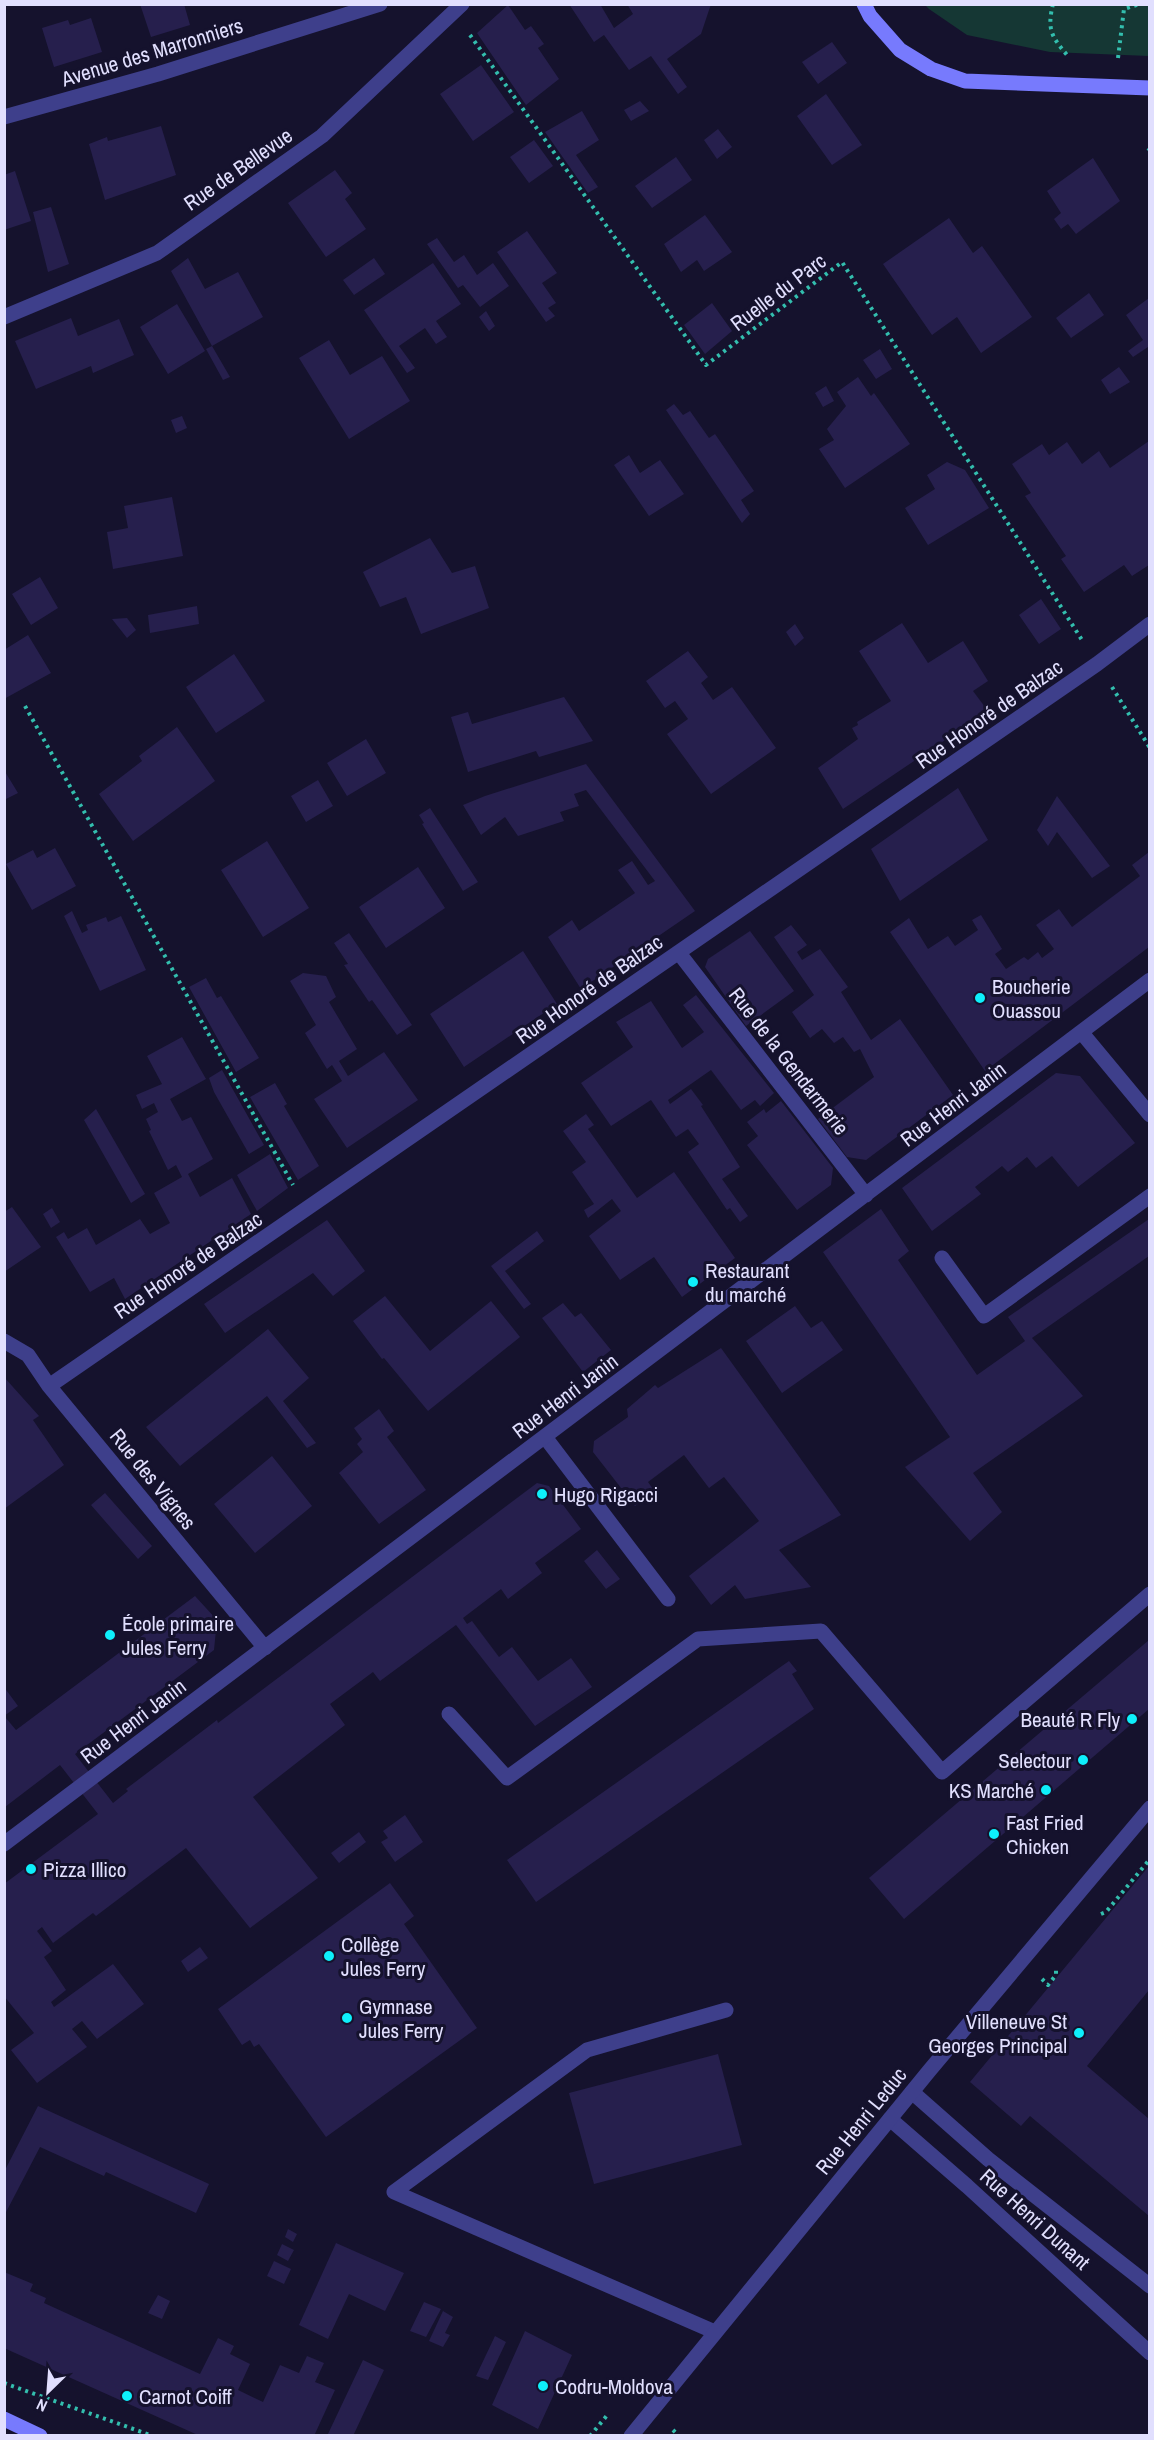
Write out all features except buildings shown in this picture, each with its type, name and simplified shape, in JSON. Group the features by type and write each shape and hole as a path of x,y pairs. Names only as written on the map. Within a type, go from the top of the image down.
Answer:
{"main road":[{"path":"864,4 870,16 900,50 932,69 965,81 1149,88"},
{"path":"4,2419 40,2436"}],"street":[{"name":"Avenue des Marronniers","path":"4,117 158,74 380,4"},
{"name":"Rue de Bellevue","path":"4,316 157,253 322,136 458,8"},
{"name":"Rue Honoré de Balzac","path":"49,1386 1097,664 1149,624"},
{"name":"Rue de la Gendarmerie","path":"679,953 866,1195"},
{"name":"Rue Henri Janin","path":"4,1844 1082,1033 1149,980"},
{"path":"1082,1033 1149,1115"},
{"path":"942,1258 984,1316 1149,1196"},
{"name":"Rue des Vignes","path":"4,1341 28,1355 49,1386 265,1648"},
{"path":"545,1437 668,1599"},
{"path":"449,1714 507,1778 698,1639 821,1631 942,1772 1149,1594"},
{"name":"Rue Henri Leduc","path":"631,2436 912,2092 1149,1808"},
{"path":"715,2332 394,2192 587,2050 726,2010"},
{"name":"Rue Henri Dunant","path":"912,2092 988,2159 1149,2286"},
{"name":"Rue Henri Dunant","path":"890,2119 967,2186 1149,2353"}],"path":[{"path":"1053,4 1049,22 1054,39 1067,55 1078,55"},
{"path":"1118,65 1124,7 1140,4"},
{"name":"Ruelle du Parc","path":"458,8 706,365 842,262 1149,748"},
{"path":"25,706 307,1209"},
{"path":"4,2383 153,2436"}],"green space":[{"path":"925,5 1149,5 1149,56 1050,52 967,35"}],"place":[{"name":"Boucherie Ouassou","path":"980,998"},
{"name":"Restaurant du marché","path":"693,1282"},
{"name":"Hugo Rigacci","path":"542,1494"},
{"name":"École primaire Jules Ferry","path":"110,1635"},
{"name":"Beauté R Fly","path":"1132,1719"},
{"name":"Selectour","path":"1083,1760"},
{"name":"KS Marché","path":"1046,1790"},
{"name":"Fast Fried Chicken","path":"994,1834"},
{"name":"Pizza Illico","path":"31,1869"},
{"name":"Collège Jules Ferry","path":"329,1956"},
{"name":"Gymnase Jules Ferry","path":"347,2018"},
{"name":"Villeneuve St Georges Principal","path":"1079,2033"},
{"name":"Codru-Moldova","path":"543,2386"},
{"name":"Carnot Coiff","path":"127,2396"}]}
